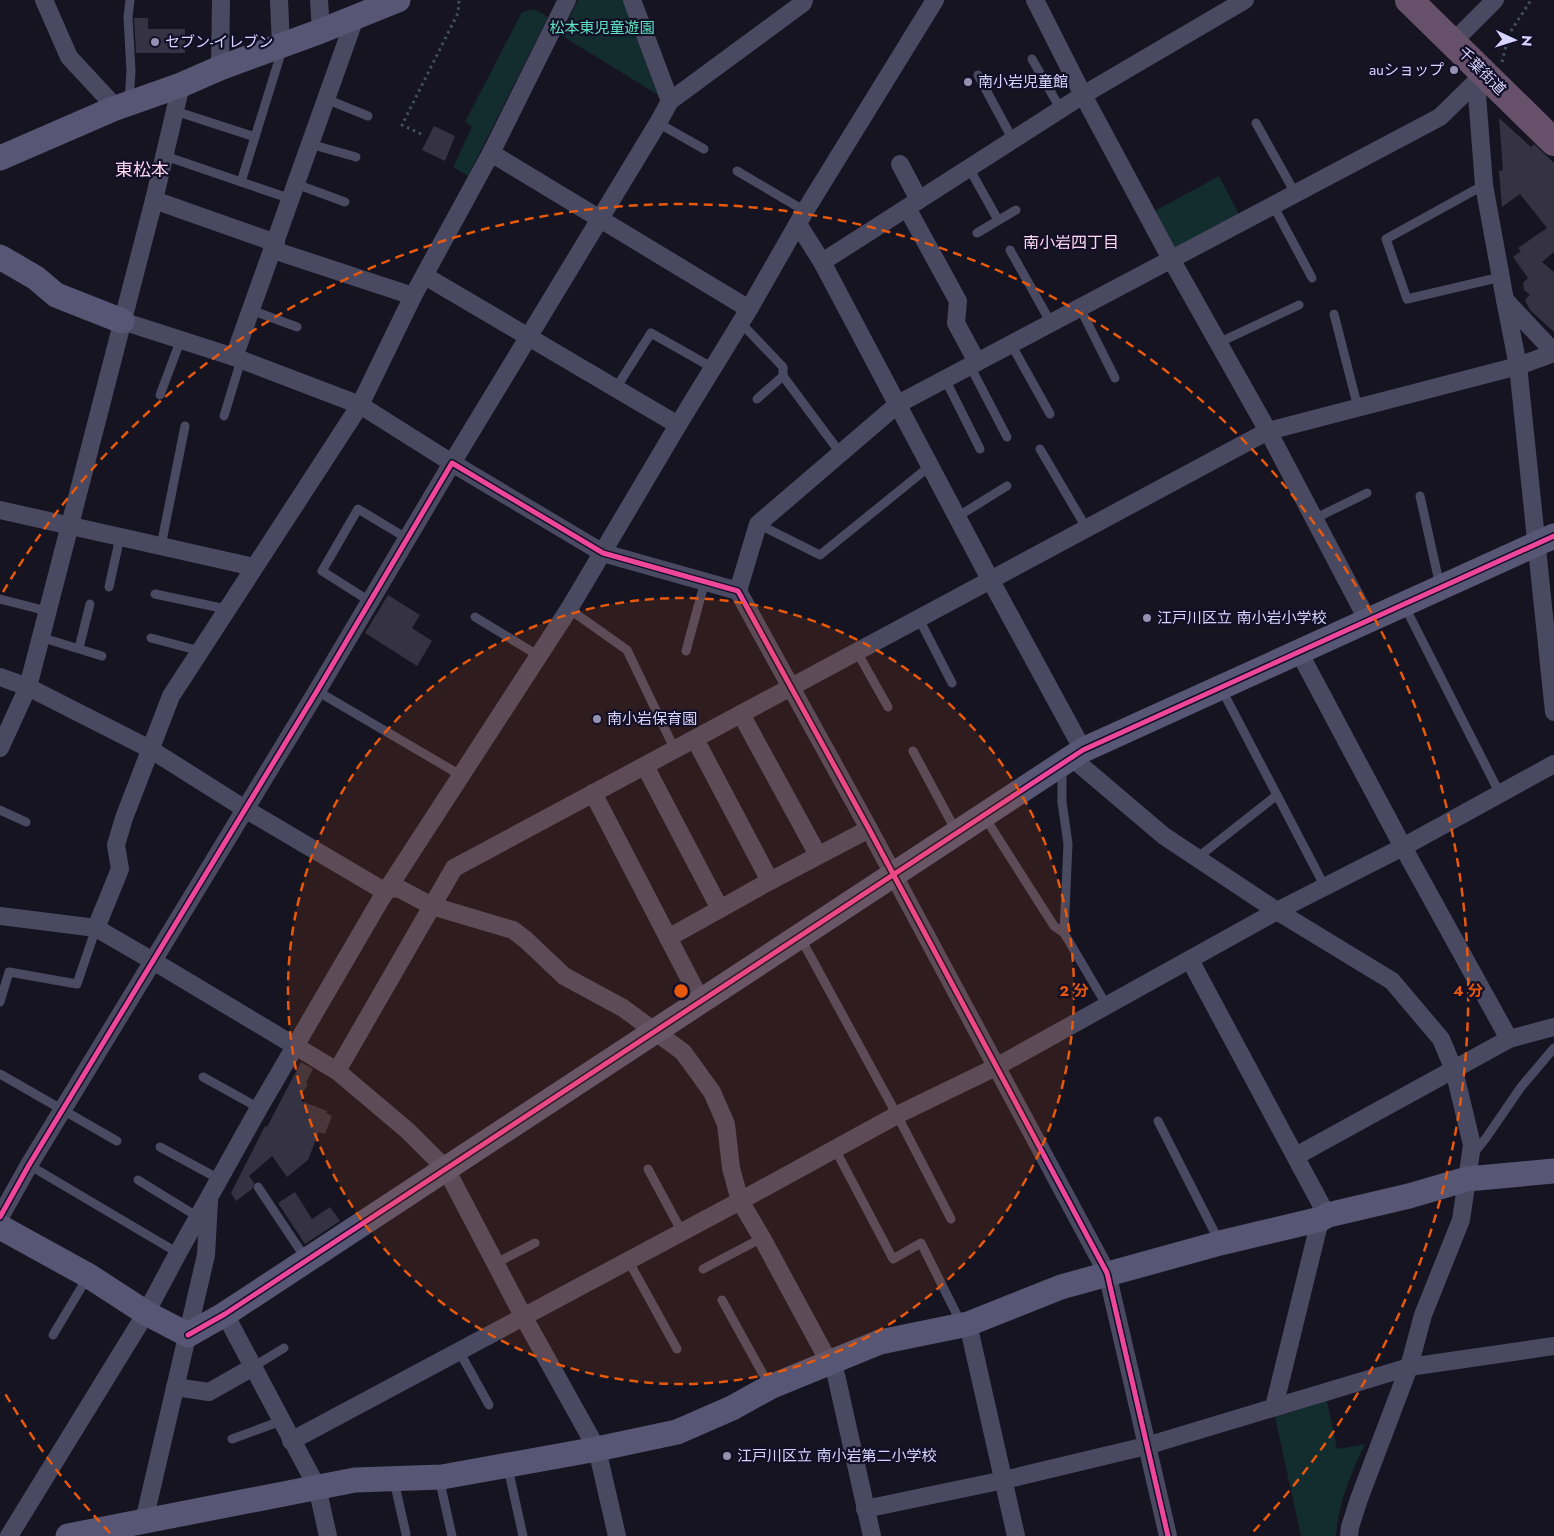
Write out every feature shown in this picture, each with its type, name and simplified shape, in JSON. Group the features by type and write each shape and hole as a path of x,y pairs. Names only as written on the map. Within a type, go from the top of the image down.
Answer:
{"highway":[{"name":"千葉街道","path":"1409,0 1554,142"}],"street":[{"path":"44,0 69,57 108,99 121,106"},
{"path":"220,68 221,0"},
{"path":"278,0 282,45"},
{"path":"319,0 321,31"},
{"path":"0,158 121,106 181,85 220,68 398,0"},
{"path":"96,928 120,869 116,845 124,818 171,696 360,405 413,296 491,153 568,0"},
{"path":"632,0 670,101"},
{"path":"0,1217 62,1108 154,961 371,602 452,462 670,101 803,3 804,0"},
{"path":"9,1536 146,1313 259,1108 389,888 569,609 801,218 936,0"},
{"path":"822,262 1083,95 1245,0"},
{"path":"1453,42 1495,0"},
{"path":"1039,1 1083,95 1171,259 1268,432 1368,621"},
{"path":"238,359 251,310 355,18"},
{"path":"1487,75 1484,185 1518,366 1545,540 1554,712"},
{"path":"738,591 758,524 898,404 1440,117 1487,75"},
{"path":"0,748 28,687 154,200 181,85"},
{"path":"491,153 601,218 744,315"},
{"path":"900,164 913,204 958,301 956,323 973,364"},
{"path":"154,200 413,296"},
{"path":"801,218 822,262 991,581 1072,758 1164,836 1277,912 1392,981 1441,1039 1454,1070 1472,1145 1461,1220 1422,1315 1408,1367 1359,1499 1349,1536"},
{"path":"0,257 36,278 56,294 122,321 238,359 360,405 603,553 738,591 894,875 1107,1273 1168,1536"},
{"path":"425,276 678,425"},
{"path":"337,1071 454,868 1268,432 1518,366 1554,352 1505,300"},
{"path":"0,510 254,567"},
{"path":"188,1335 225,1314 1072,758 1221,687 1545,540"},
{"path":"1299,652 1403,847 1509,1038"},
{"path":"0,677 28,687 150,750 379,888 400,889 432,906 513,930 564,976 623,1008 683,1052 712,1092 726,1124 731,1168 740,1201 836,1375 872,1536"},
{"path":"741,714 818,855"},
{"path":"695,739 770,881"},
{"path":"292,1440 897,1115 996,1067 1277,912 1403,847 1554,764"},
{"path":"645,766 720,909"},
{"path":"593,793 701,1002"},
{"path":"668,938 869,829"},
{"path":"0,916 96,928 337,1071 408,1131 446,1169 523,1316 597,1449 616,1536"},
{"path":"1190,960 1323,1208 1274,1407"},
{"path":"1296,1156 1509,1038 1554,1027"},
{"path":"68,1536 355,1480 439,1477 597,1449 677,1432 732,1408 770,1387 880,1342 965,1324 1061,1287 1107,1273 1321,1219 1328,1215 1409,1196 1468,1168 1554,1171"},
{"path":"144,1521 206,1255 210,1196"},
{"path":"0,1227 88,1276 146,1313 188,1335"},
{"path":"225,1314 317,1487 328,1536"},
{"path":"965,1324 1016,1536"},
{"path":"866,1509 1004,1480 1146,1446 1408,1367 1554,1346"},
{"path":"175,1387 209,1392 253,1367"}],"lane":[{"path":"121,106 131,71 128,17 130,0"},
{"path":"241,182 282,45"},
{"path":"1032,59 1061,110"},
{"path":"978,76 1013,140"},
{"path":"326,100 368,116"},
{"path":"176,111 255,137"},
{"path":"658,123 704,149"},
{"path":"1256,123 1295,193"},
{"path":"310,144 356,157"},
{"path":"165,156 241,182 345,202"},
{"path":"969,168 998,220"},
{"path":"737,171 801,218"},
{"path":"1484,185 1386,239 1407,299 1501,277"},
{"path":"1273,205 1312,278"},
{"path":"977,233 1016,210"},
{"path":"1010,250 1051,323"},
{"path":"1218,343 1299,305"},
{"path":"1080,308 1115,378"},
{"path":"251,310 297,327"},
{"path":"1334,314 1358,408"},
{"path":"744,315 783,367 783,376 841,454"},
{"path":"616,388 651,333 713,368"},
{"path":"160,395 181,339"},
{"path":"1012,344 1050,414"},
{"path":"224,416 238,359"},
{"path":"973,364 1007,437"},
{"path":"757,399 783,376"},
{"path":"945,379 980,449"},
{"path":"161,546 185,426"},
{"path":"1040,449 1087,529"},
{"path":"758,524 820,555 930,466"},
{"path":"957,517 1007,486"},
{"path":"1314,519 1367,493"},
{"path":"1420,496 1440,588"},
{"path":"371,602 322,571 358,509 408,539"},
{"path":"109,587 120,537"},
{"path":"686,651 705,581"},
{"path":"155,594 226,609"},
{"path":"0,600 47,611"},
{"path":"79,648 90,604"},
{"path":"1404,605 1500,794"},
{"path":"569,609 627,650 675,750"},
{"path":"475,617 539,656"},
{"path":"919,619 952,683"},
{"path":"40,637 102,656"},
{"path":"151,638 200,651"},
{"path":"857,652 888,707"},
{"path":"1221,687 1325,887"},
{"path":"317,691 462,776"},
{"path":"913,751 957,834"},
{"path":"1064,933 1068,844 1062,802 1072,758"},
{"path":"1197,858 1277,794"},
{"path":"0,810 26,822"},
{"path":"984,816 1054,926 1064,933 1107,1006"},
{"path":"0,1002 9,972 77,984 96,928"},
{"path":"800,937 951,1219"},
{"path":"1468,1168 1521,1087 1554,1048"},
{"path":"0,1074 117,1141"},
{"path":"202,1077 259,1108"},
{"path":"1158,1121 1220,1243"},
{"path":"160,1146 219,1179"},
{"path":"835,1149 893,1259 921,1243 965,1324"},
{"path":"29,1164 178,1253"},
{"path":"648,1169 682,1232"},
{"path":"138,1180 198,1217"},
{"path":"258,1187 307,1260"},
{"path":"703,1269 762,1238"},
{"path":"496,1263 535,1243"},
{"path":"628,1260 677,1349"},
{"path":"54,1335 88,1276"},
{"path":"722,1300 770,1387"},
{"path":"253,1367 284,1348"},
{"path":"459,1351 489,1405"},
{"path":"232,1439 281,1421"},
{"path":"508,1465 523,1536"},
{"path":"439,1477 452,1536"},
{"path":"393,1479 406,1534"}],"path":[{"path":"421,134 402,125 458,14 459,0"},
{"path":"1487,75 1508,34 1531,0"}],"green space":[{"name":"松本東児童遊園","path":"578,0 623,0 658,95 561,35"},
{"path":"534,9 548,17 468,176 453,167 472,127 465,122 522,12"},
{"path":"1219,176 1240,216 1174,252 1153,212"},
{"path":"1327,1401 1337,1449 1365,1444 1346,1489 1339,1512 1336,1536 1301,1536 1275,1417"}],"building":[{"path":"134,18 148,18 148,29 185,29 185,53 136,53"},
{"path":"1499,118 1531,147 1534,144 1554,163 1554,252 1542,262 1554,272 1554,332 1530,310 1525,300 1530,295 1524,290 1523,283 1528,278 1513,257 1521,251 1518,248 1547,228 1520,194 1502,207 1499,171 1503,170"},
{"path":"434,126 455,136 445,161 422,150"},
{"path":"388,595 420,615 412,628 432,641 417,666 365,633"},
{"path":"301,1062 313,1069 306,1083 308,1084 301,1096 303,1097 301,1101 327,1111 326,1113 332,1116 325,1134 319,1132 308,1160 287,1177 272,1156 249,1176 254,1183 252,1189 236,1201 231,1193 265,1126 267,1127"},
{"path":"295,1192 312,1219 330,1207 340,1221 305,1244 278,1203"}],"cycle path":[{"path":"0,1217 29,1165 317,691 452,463 603,553 738,591 869,829 1107,1273 1168,1536"},
{"path":"188,1335 225,1314 1083,750 1554,536"}],"place":[{"name":"セブン-イレブン","path":"155,42"},
{"name":"auショップ","path":"1454,70"},
{"name":"南小岩児童館","path":"968,82"},
{"name":"江戸川区立 南小岩小学校","path":"1147,618"},
{"name":"南小岩保育園","path":"597,719"},
{"name":"江戸川区立 南小岩第二小学校","path":"727,1456"}],"district":[{"name":"東松本","path":"142,170"},
{"name":"南小岩四丁目","path":"1071,242"}]}
